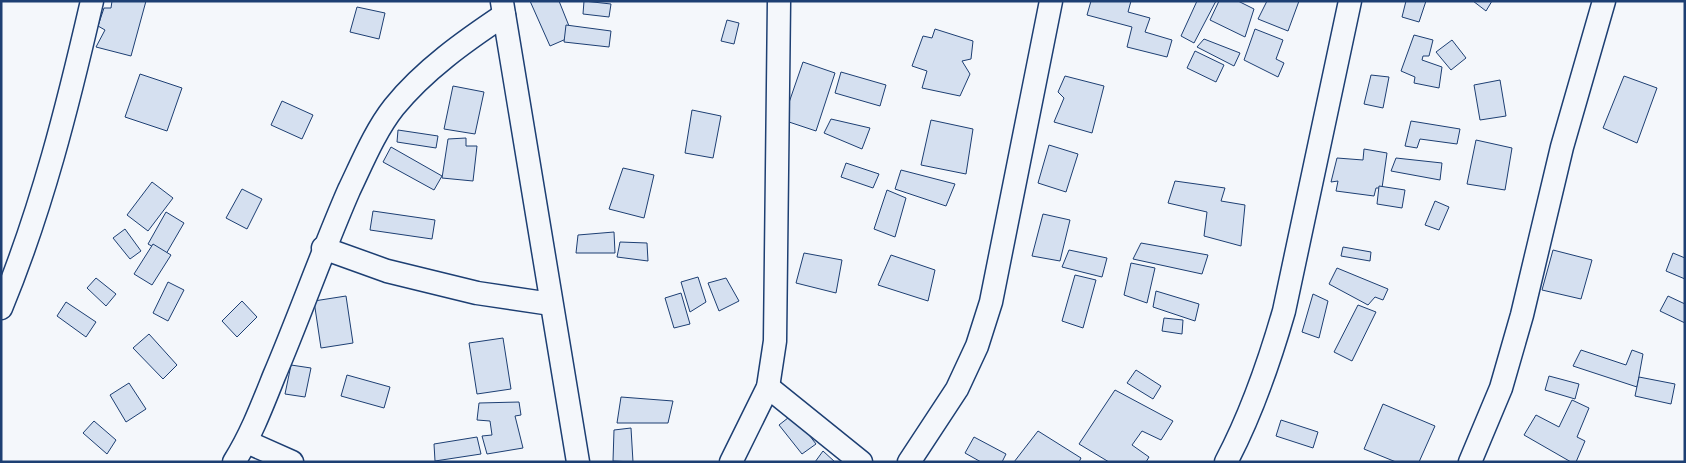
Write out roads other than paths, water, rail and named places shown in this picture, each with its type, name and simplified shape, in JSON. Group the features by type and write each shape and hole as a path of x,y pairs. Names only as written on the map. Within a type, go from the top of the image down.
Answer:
{"street":[{"path":"1,308 25,250 74,81 92,1"},
{"path":"731,462 768,387 775,341 779,1"},
{"path":"910,462 957,389 980,338 991,302 1051,1"},
{"path":"1226,462 1249,416 1270,361 1284,311 1350,1"},
{"path":"1470,462 1501,388 1522,316 1562,147 1604,1"},
{"path":"234,462 247,442 284,352 323,248 362,161 394,108 431,70 503,8"},
{"path":"503,8 578,462"},
{"path":"323,248 387,271 468,291 552,304"},
{"path":"768,387 861,462"},
{"path":"247,442 292,462"}]}
